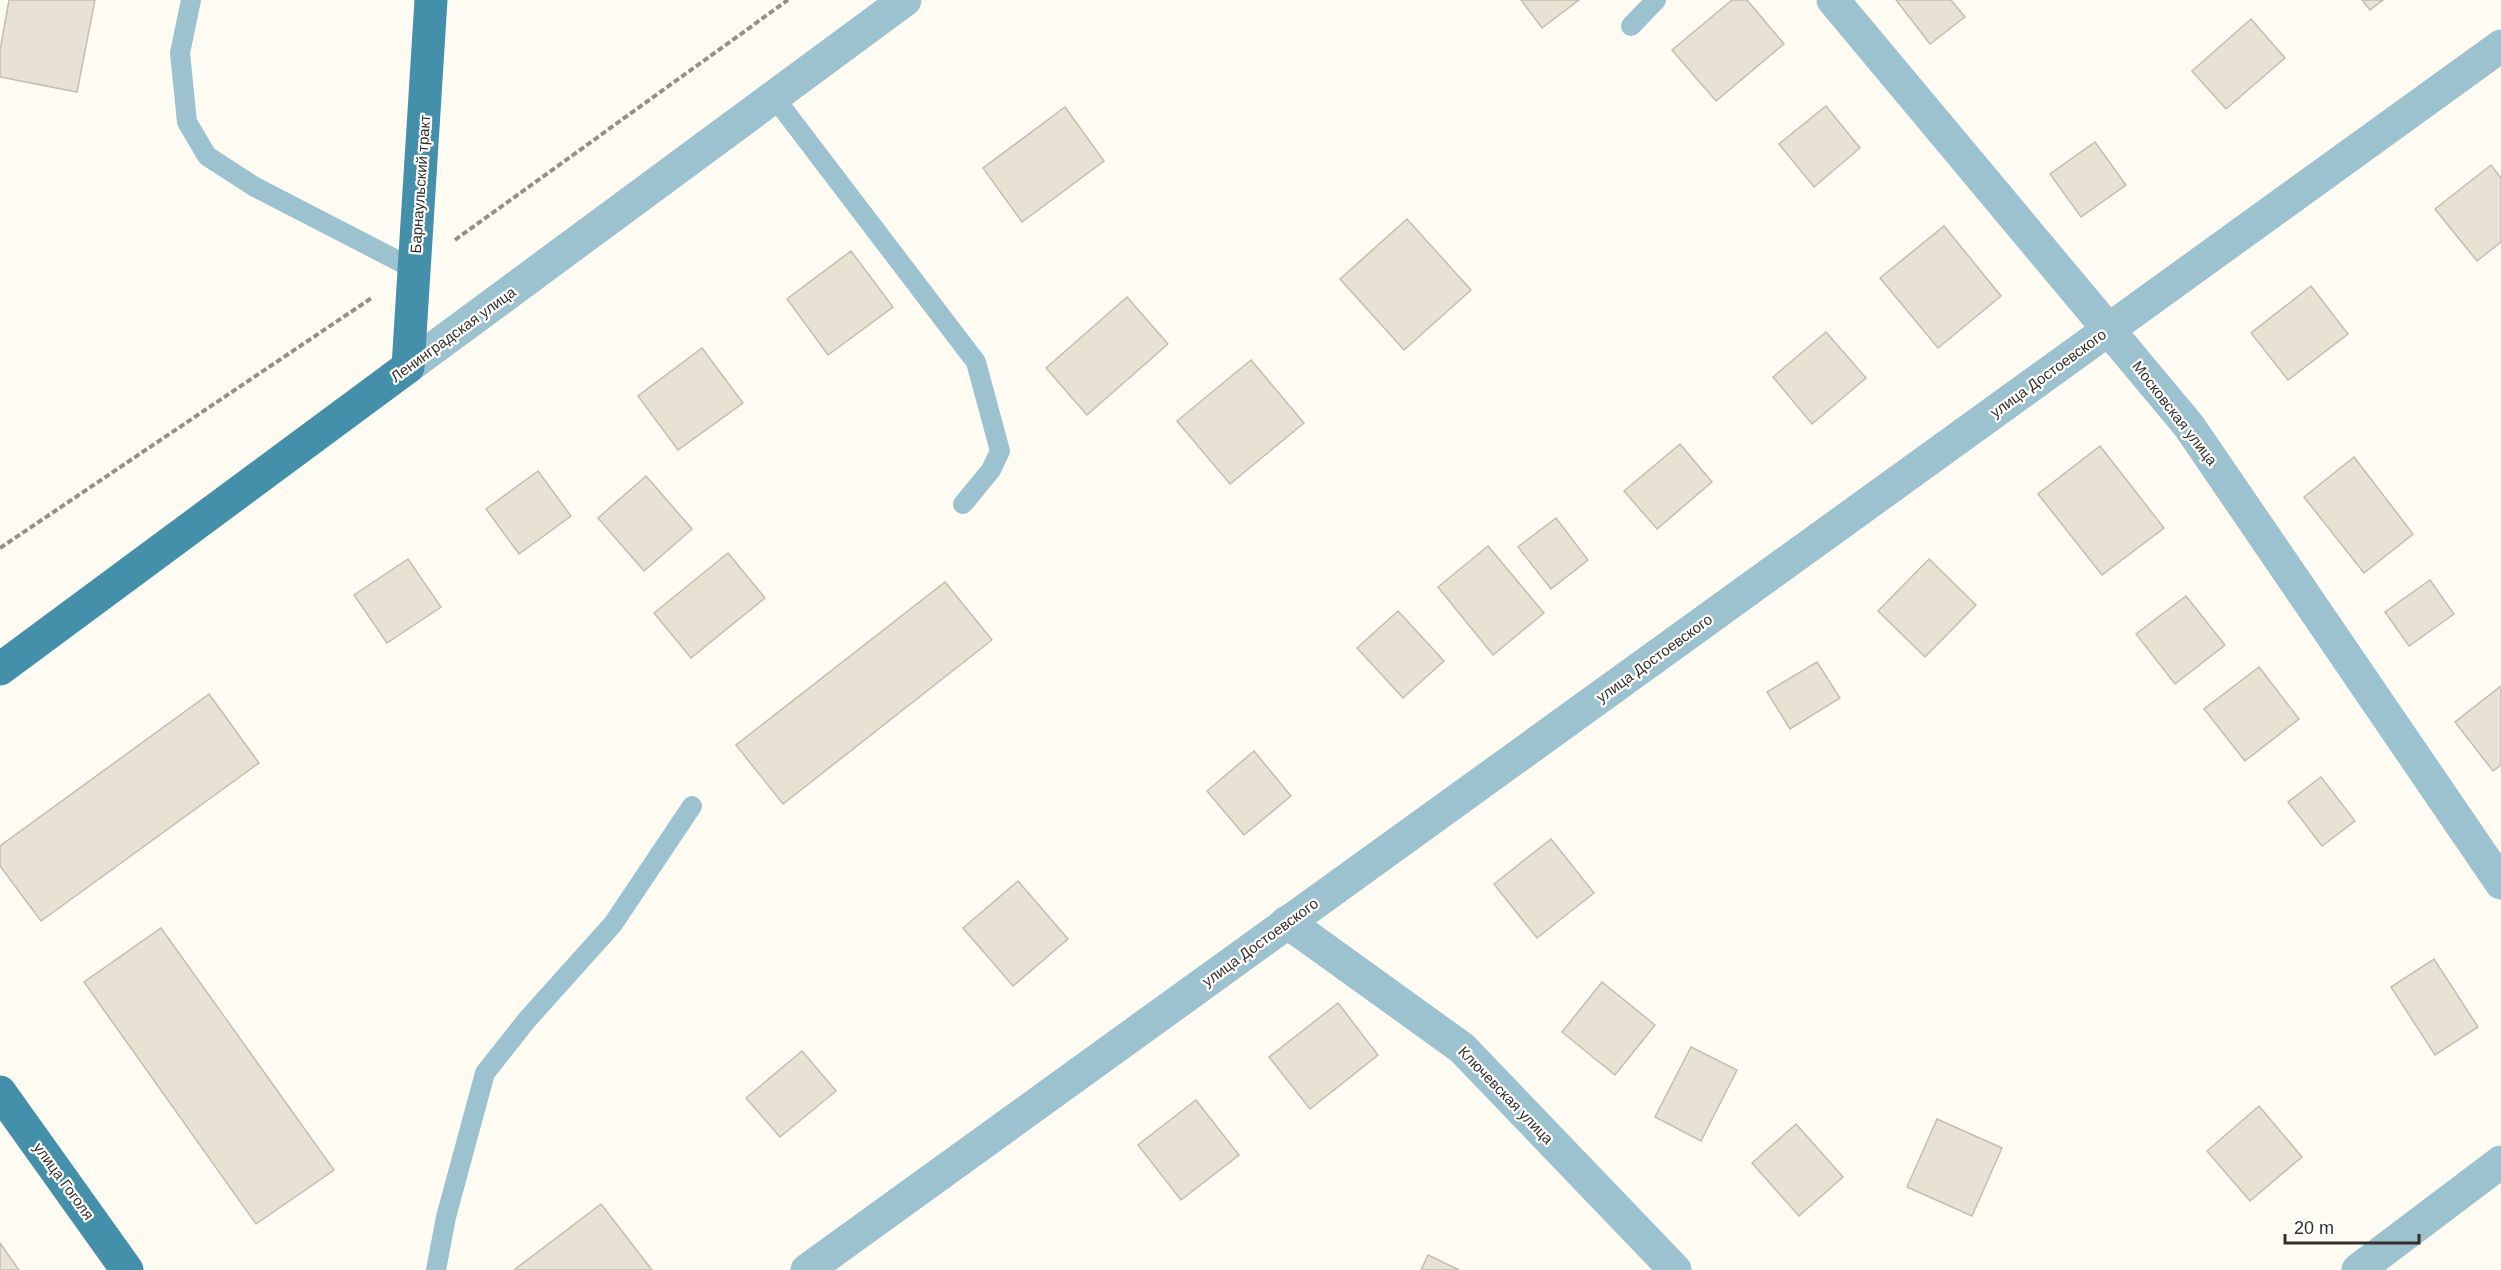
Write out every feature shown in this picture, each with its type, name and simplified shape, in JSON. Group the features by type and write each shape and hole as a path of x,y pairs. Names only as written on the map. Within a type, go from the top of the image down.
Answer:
{"main road":[{"name":"Барнаульский тракт","path":"408,367 431,0"},
{"name":"Ленинградская улица","path":"0,669 408,367"},
{"name":"улица Гоголя","path":"0,1092 127,1270"}],"street":[{"name":"Ленинградская улица","path":"408,367 905,0"},
{"name":"Московская улица","path":"1833,0 2189,426 2501,882"},
{"name":"улица Достоевского","path":"807,1270 2501,46"},
{"name":"Ключевская улица","path":"1287,922 1462,1048 1675,1270"},
{"path":"2358,1270 2501,1162"}],"lane":[{"path":"191,0 180,53 187,122 207,156 255,187 414,269"},
{"path":"1631,26 1656,0"},
{"path":"774,97 976,362 1000,450 991,470 963,504"},
{"path":"436,1270 446,1217 484,1072 614,924 692,806"}],"building":[{"path":"9,0 95,0 77,92 0,77 0,50"},
{"path":"1521,0 1579,0 1542,28"},
{"path":"1732,0 1747,0 1784,44 1716,101 1672,50"},
{"path":"1896,0 1951,0 1965,17 1930,44"},
{"path":"2362,0 2383,0 2370,10"},
{"path":"2251,19 2285,58 2226,109 2192,71"},
{"path":"1826,106 1860,148 1814,187 1779,144"},
{"path":"1065,107 1104,161 1022,222 983,168"},
{"path":"2095,142 2126,185 2081,217 2050,174"},
{"path":"2491,165 2501,178 2501,242 2477,261 2435,209"},
{"path":"1407,219 1471,290 1404,350 1340,279"},
{"path":"1944,226 2001,296 1938,348 1880,278"},
{"path":"851,251 893,307 828,355 787,299"},
{"path":"2311,286 2348,334 2288,380 2251,333"},
{"path":"1127,297 1168,344 1087,415 1046,368"},
{"path":"1826,332 1866,378 1812,424 1773,377"},
{"path":"702,348 743,403 678,450 638,396"},
{"path":"1251,360 1304,423 1230,484 1177,421"},
{"path":"1680,444 1712,482 1657,529 1624,491"},
{"path":"2100,446 2164,528 2102,575 2038,494"},
{"path":"2354,457 2413,534 2364,573 2304,497"},
{"path":"538,471 571,516 519,554 486,509"},
{"path":"646,476 692,529 644,571 598,518"},
{"path":"1556,518 1588,560 1551,589 1518,547"},
{"path":"1488,546 1544,613 1493,655 1438,587"},
{"path":"728,553 765,598 691,658 654,613"},
{"path":"408,559 441,607 387,643 354,595"},
{"path":"1929,559 1976,605 1925,657 1878,611"},
{"path":"2430,580 2454,614 2409,646 2385,612"},
{"path":"945,582 992,640 783,804 736,745"},
{"path":"2186,596 2225,645 2175,684 2136,634"},
{"path":"1398,611 1444,661 1403,698 1357,648"},
{"path":"1817,662 1840,698 1790,729 1767,692"},
{"path":"2259,667 2299,719 2245,761 2204,709"},
{"path":"2501,686 2501,765 2493,771 2455,722"},
{"path":"209,694 259,763 41,921 0,866 0,846"},
{"path":"1254,751 1291,796 1244,835 1207,791"},
{"path":"2321,777 2355,821 2322,846 2288,802"},
{"path":"1551,839 1594,893 1537,938 1494,884"},
{"path":"1018,881 1068,939 1013,986 963,928"},
{"path":"161,928 334,1170 256,1224 84,982"},
{"path":"2434,959 2478,1027 2435,1055 2391,987"},
{"path":"1602,982 1655,1025 1615,1075 1562,1032"},
{"path":"1338,1003 1378,1055 1310,1109 1269,1057"},
{"path":"1691,1047 1737,1070 1701,1141 1655,1117"},
{"path":"802,1051 836,1091 780,1137 746,1098"},
{"path":"1196,1100 1239,1155 1181,1200 1138,1145"},
{"path":"2259,1106 2302,1157 2250,1201 2207,1151"},
{"path":"1937,1119 2002,1148 1972,1216 1907,1187"},
{"path":"1796,1124 1843,1177 1799,1216 1752,1163"},
{"path":"601,1204 652,1270 514,1270"},
{"path":"0,1243 19,1270 0,1270"},
{"path":"1428,1255 1459,1270 1421,1270"}]}
